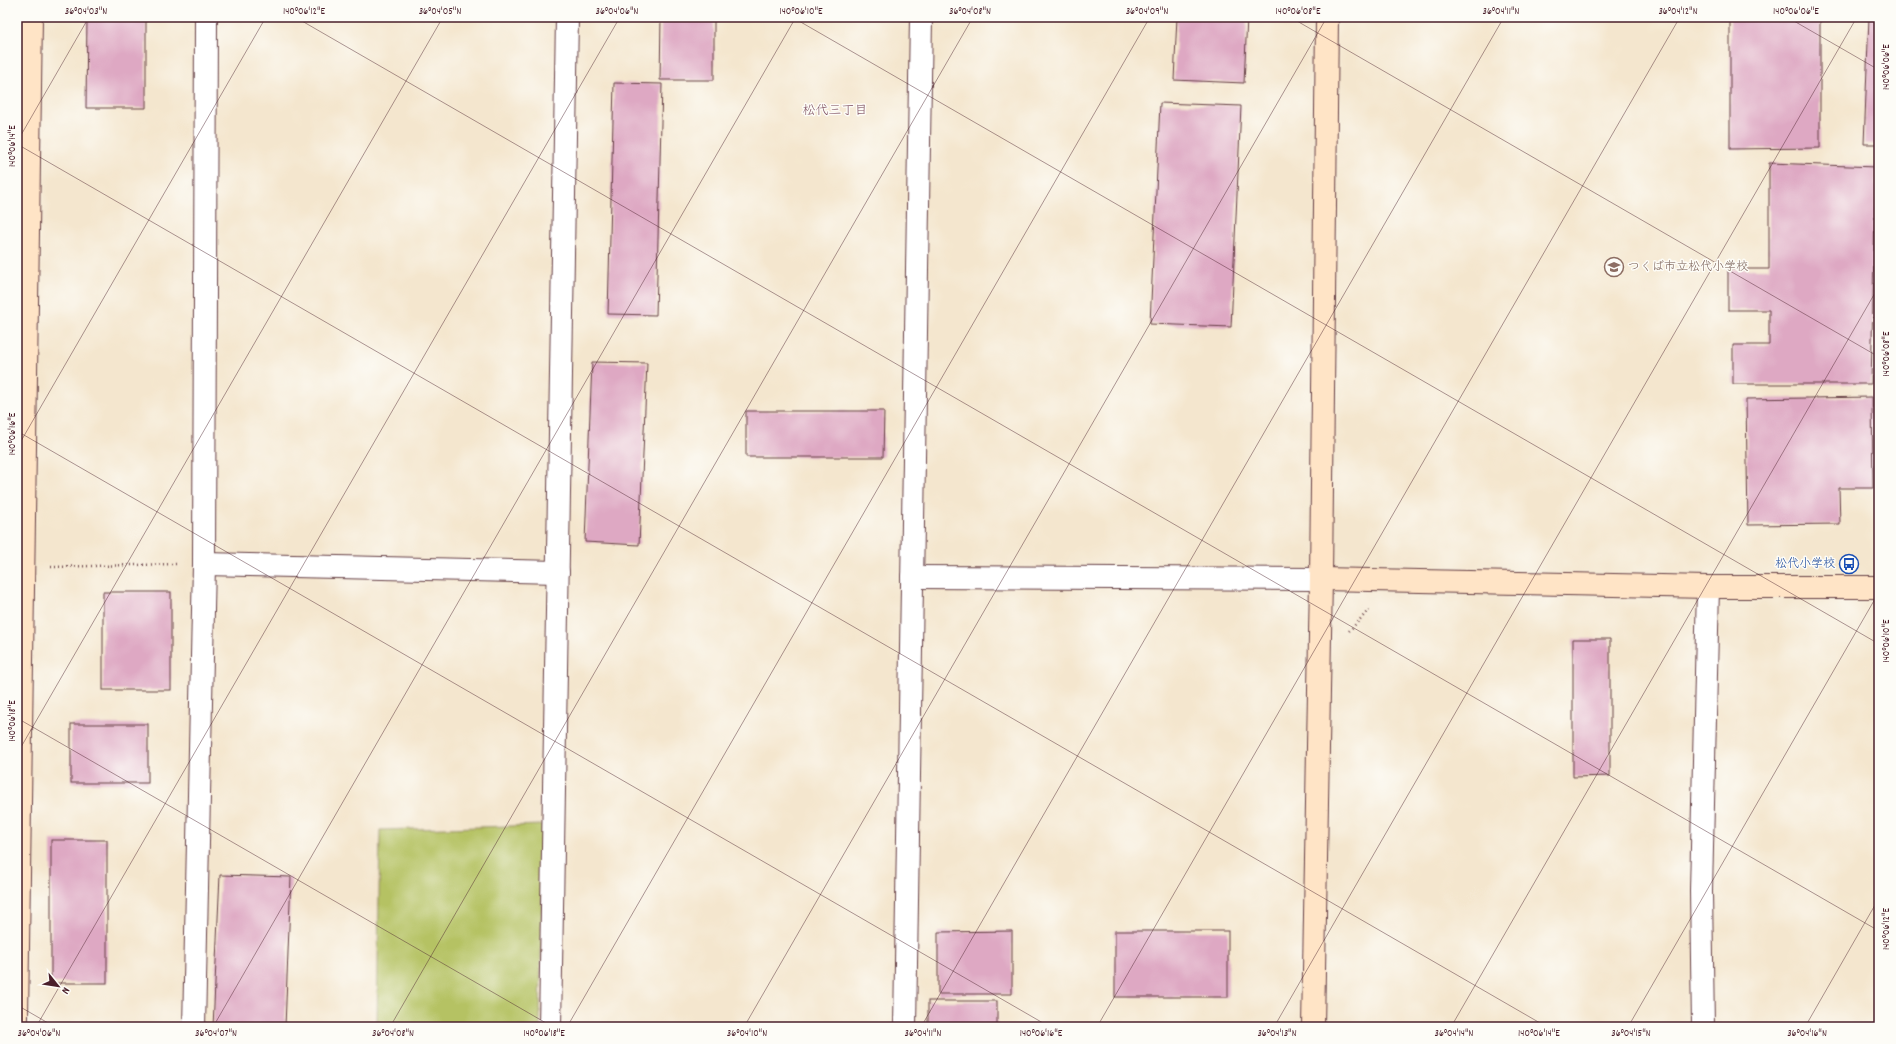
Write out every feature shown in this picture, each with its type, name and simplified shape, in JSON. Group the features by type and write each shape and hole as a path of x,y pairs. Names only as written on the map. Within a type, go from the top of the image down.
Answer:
{"street":[{"path":"17,1018 31,17"},
{"path":"194,1027 204,564 206,17"},
{"path":"550,1027 567,17"},
{"path":"905,1027 921,17"},
{"path":"1313,1027 1321,579 1327,17"},
{"path":"204,564 558,572"},
{"path":"912,576 1321,579 1708,587 1879,586"},
{"path":"1703,1027 1701,891 1708,587"}],"path":[{"path":"50,567 204,564"},
{"path":"1343,636 1374,605"}],"green space":[{"path":"543,825 540,1027 377,1027 380,830"}],"building":[{"path":"87,17 146,17 146,108 86,108"},
{"path":"661,17 714,17 714,80 660,80"},
{"path":"1177,17 1247,17 1244,83 1174,80"},
{"path":"1730,17 1820,17 1820,148 1730,149"},
{"path":"1869,17 1879,17 1879,144 1864,144"},
{"path":"614,83 662,84 656,315 608,314"},
{"path":"1160,103 1241,106 1231,327 1150,324"},
{"path":"1769,163 1876,167 1871,384 1733,384 1733,345 1769,345 1769,310 1728,310 1728,269 1769,269"},
{"path":"592,362 647,363 639,545 585,542"},
{"path":"1872,397 1873,488 1839,488 1840,524 1748,525 1746,399"},
{"path":"746,411 884,411 883,457 746,457"},
{"path":"103,592 171,592 171,690 103,690"},
{"path":"1573,639 1610,639 1610,776 1573,777"},
{"path":"71,724 148,724 148,783 71,783"},
{"path":"51,840 107,840 107,983 51,983"},
{"path":"220,875 291,877 285,1027 213,1027"},
{"path":"1012,931 1012,994 938,994 938,932"},
{"path":"1115,931 1228,931 1228,997 1115,997"},
{"path":"928,1001 997,1001 997,1027 928,1027"}],"place":[{"name":"つくば市立松代小学校","path":"1614,267"},
{"name":"松代小学校","path":"1849,564"}],"district":[{"name":"松代三丁目","path":"835,111"}]}
